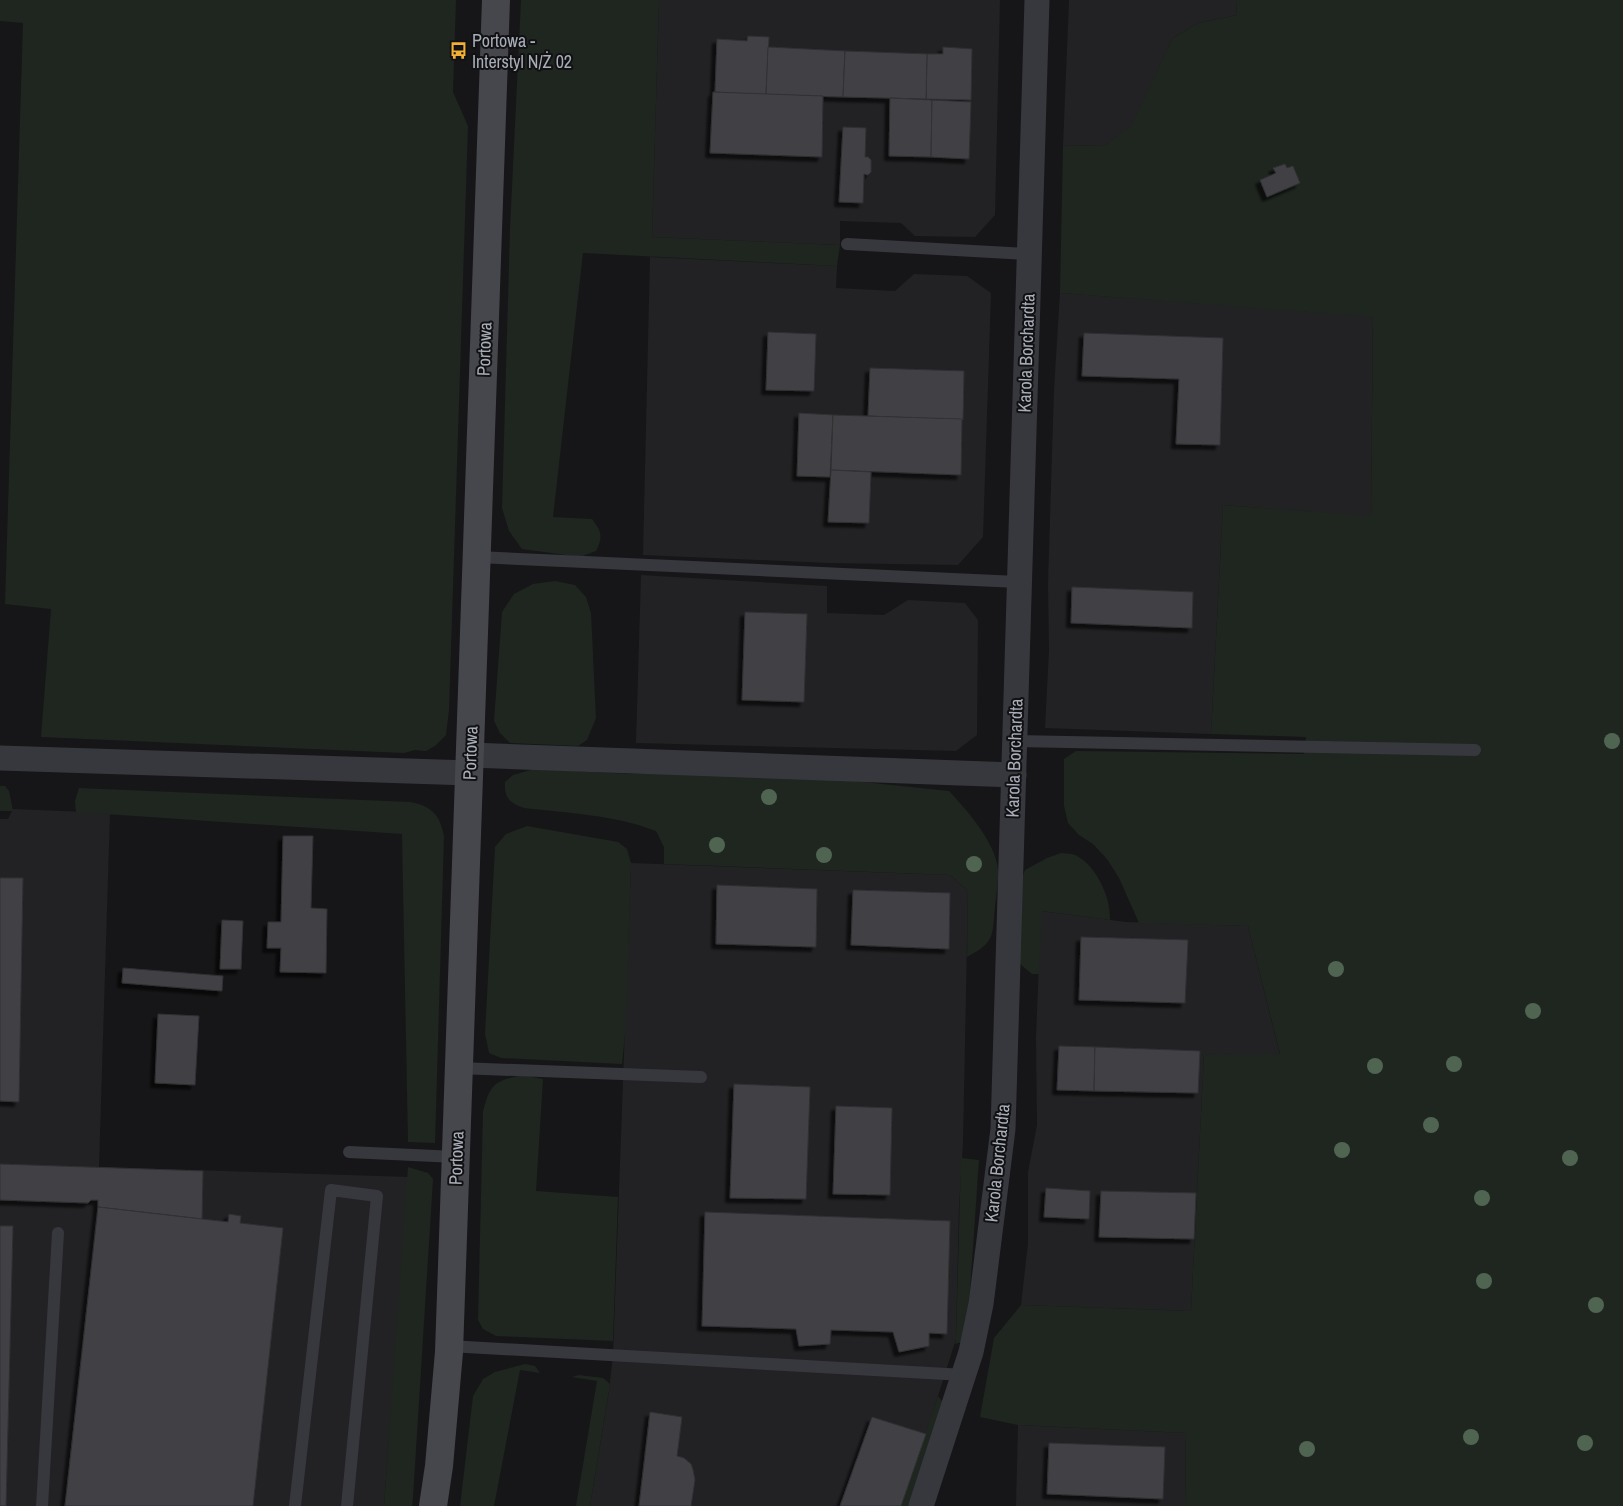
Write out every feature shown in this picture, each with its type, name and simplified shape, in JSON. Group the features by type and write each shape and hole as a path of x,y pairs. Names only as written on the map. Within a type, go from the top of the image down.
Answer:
{"main road":[{"name":"Portowa","path":"433,1506 439,1466 449,1346 496,0"}],"street":[{"name":"Karola Borchardta","path":"921,1506 971,1352 981,1304 1003,1128 1037,0"},
{"path":"0,758 1014,774"}],"lane":[{"path":"847,244 1029,254"},
{"path":"477,557 1019,582"},
{"path":"1014,741 1474,750"},
{"path":"459,1068 700,1077"},
{"path":"349,1152 456,1157"},
{"path":"294,1506 331,1190 377,1196 347,1506"},
{"path":"42,1506 58,1233"},
{"path":"449,1346 964,1375"}],"shaded area":[{"path":"0,0 456,0 453,92 468,126 449,710 446,735 435,746 426,751 415,750 404,753 41,737 51,609 5,604 23,23 0,21"},
{"path":"521,0 659,0 652,237 840,245 837,266 583,253 553,517 592,519 600,531 598,546 596,551 580,557 522,549 509,531 502,508 510,229"},
{"path":"659,0 1000,0 995,215 975,237 915,236 901,223 840,221 840,245 652,237"},
{"path":"1069,0 1236,0 1237,15 1198,23 1172,39 1133,125 1105,145 1063,146"},
{"path":"1236,0 1623,0 1623,1506 1185,1506 1186,1433 1018,1425 980,1417 994,1338 1021,1305 1191,1311 1204,1055 1280,1054 1248,926 1139,923 1119,878 1107,859 1093,844 1079,835 1068,823 1064,806 1064,759 1076,751 1304,754 1306,737 1211,734 1223,505 1371,516 1373,317 1060,293 1063,146 1105,145 1132,125 1172,39 1198,23 1237,15"},
{"path":"650,257 837,266 836,288 895,291 914,274 967,276 991,293 983,537 958,565 829,563 643,555"},
{"path":"1060,293 1373,316 1371,517 1223,505 1211,734 1045,728 1049,650 1048,584 1054,390"},
{"path":"641,575 827,586 827,613 884,615 908,600 965,603 978,620 977,735 956,751 636,743"},
{"path":"555,581 575,585 586,597 591,613 596,718 587,740 578,746 510,743 500,733 494,721 502,612 514,594 533,584"},
{"path":"534,769 631,774 786,774 949,791 979,827 992,848 996,859 998,883 990,938 983,947 967,957 968,891 950,875 664,864 664,847 656,831 607,818 524,808 512,802 507,796 505,782 513,775"},
{"path":"0,786 5,786 9,791 13,811 0,811"},
{"path":"79,788 410,802 424,806 434,813 440,822 444,836 435,1143 408,1142 402,834 76,812 75,801"},
{"path":"13,809 110,813 99,1167 409,1177 384,1506 0,1506 0,819 8,819"},
{"path":"527,826 618,842 627,849 631,863 626,1024 622,1064 501,1058 489,1053 485,1034 495,847 506,834"},
{"path":"1061,853 1077,856 1091,868 1105,893 1110,911 1110,920 1042,911 1039,974 1032,974 1020,964 1021,882 1025,870"},
{"path":"631,863 950,875 968,891 963,1143 959,1208 956,1339 901,1506 590,1506 613,1355"},
{"path":"1041,911 1126,922 1248,926 1280,1055 1204,1055 1191,1311 1021,1305 1028,1243 1028,1172 1037,1125 1036,1038"},
{"path":"523,1075 543,1079 536,1191 618,1197 613,1341 496,1336 483,1329 478,1320 483,1112 488,1095 495,1085 506,1079"},
{"path":"961,1158 979,1160 968,1319 962,1342 955,1344 956,1339"},
{"path":"408,1167 428,1173 433,1179 413,1497 412,1506 384,1506"},
{"path":"525,1364 535,1366 540,1373 520,1370 494,1506 460,1506 473,1396 483,1379 495,1372"},
{"path":"579,1375 603,1378 610,1384 590,1506 576,1506 597,1381 572,1377"},
{"path":"938,1396 944,1404 911,1506 901,1506"},
{"path":"1018,1425 1186,1433 1185,1506 1016,1506"}],"building":[{"path":"748,36 769,37 766,95 715,92 717,39 747,41"},
{"path":"768,47 845,51 843,97 766,95"},
{"path":"943,47 972,49 971,100 926,99 927,54 943,54"},
{"path":"845,51 927,54 926,99 843,97"},
{"path":"713,92 823,96 822,157 710,153"},
{"path":"890,98 932,100 931,157 889,156"},
{"path":"932,100 971,102 969,159 931,157"},
{"path":"843,127 866,128 865,157 871,160 871,172 868,175 864,174 863,203 839,202"},
{"path":"1285,164 1287,168 1293,166 1300,183 1267,197 1260,180 1276,173 1273,168"},
{"path":"768,332 816,334 814,391 766,390"},
{"path":"1084,333 1223,338 1220,445 1176,444 1179,379 1082,376"},
{"path":"870,368 964,371 963,420 868,416"},
{"path":"799,413 833,415 830,477 797,476"},
{"path":"833,415 962,419 961,475 831,470"},
{"path":"831,470 871,472 869,523 828,522"},
{"path":"1072,587 1193,592 1192,628 1071,623"},
{"path":"745,612 807,614 804,702 742,700"},
{"path":"283,836 313,836 311,908 327,909 326,973 280,972 281,948 267,948 268,922 281,922"},
{"path":"0,878 23,878 19,1102 0,1101"},
{"path":"717,885 817,889 816,947 716,944"},
{"path":"853,890 950,893 949,949 851,945"},
{"path":"222,920 243,921 241,969 220,969"},
{"path":"1081,937 1188,940 1185,1003 1079,1000"},
{"path":"123,968 223,976 222,991 122,983"},
{"path":"158,1014 199,1016 195,1085 155,1083"},
{"path":"1059,1046 1095,1047 1094,1091 1057,1090"},
{"path":"1095,1047 1200,1051 1198,1093 1094,1091"},
{"path":"734,1084 810,1087 806,1199 730,1198"},
{"path":"836,1106 892,1108 890,1195 833,1194"},
{"path":"0,1164 203,1171 202,1219 98,1207 98,1200 91,1200 88,1203 0,1200"},
{"path":"1046,1188 1090,1191 1089,1219 1044,1217"},
{"path":"1101,1191 1196,1193 1194,1239 1099,1237"},
{"path":"98,1207 228,1222 229,1214 241,1216 240,1223 283,1228 253,1506 65,1506"},
{"path":"705,1212 950,1221 947,1334 929,1333 929,1346 899,1352 893,1332 831,1330 830,1344 799,1346 796,1329 702,1326"},
{"path":"0,1226 13,1226 6,1506 0,1506"},
{"path":"650,1412 682,1417 677,1456 684,1458 691,1464 693,1470 695,1480 691,1506 639,1506"},
{"path":"872,1417 926,1434 901,1506 840,1506"},
{"path":"1049,1443 1165,1447 1163,1499 1047,1494"}],"place":[{"name":"Portowa - Interstyl N/Ż 02","path":"458,50"}]}
